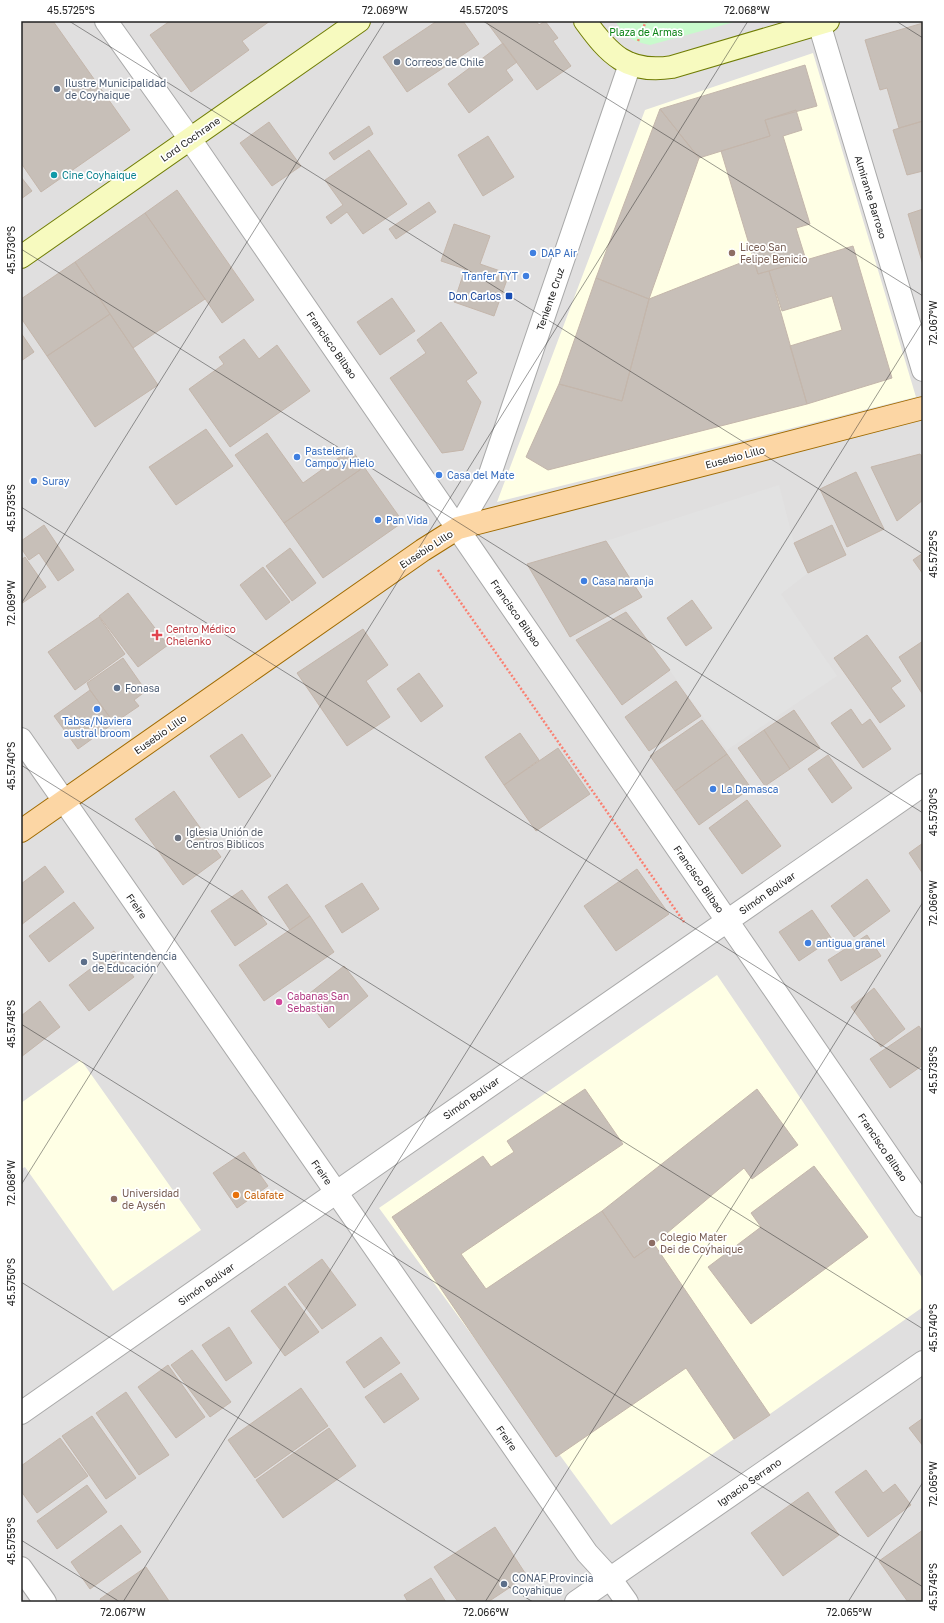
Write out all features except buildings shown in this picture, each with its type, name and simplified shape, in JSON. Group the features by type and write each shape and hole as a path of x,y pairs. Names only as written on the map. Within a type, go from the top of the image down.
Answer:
{"main road":[{"name":"Lord Cochrane","path":"21,257 360,21"},
{"path":"585,21 605,47 614,55 630,64 656,70 672,67 824,22"},
{"name":"Eusebio Lillo","path":"21,832 423,550 458,528 923,408"}],"street":[{"name":"Francisco Bilbao","path":"106,21 190,139 728,920 923,1206"},
{"name":"Almirante Barroso","path":"824,22 923,370"},
{"name":"Teniente Cruz","path":"458,528 490,474 630,64"},
{"name":"Freire","path":"21,739 587,1553 610,1578 627,1602"},
{"name":"Simón Bolívar","path":"21,1413 336,1192 923,785"},
{"name":"Ignacio Serrano","path":"576,1602 923,1362"},
{"path":"21,1568 45,1602"}],"path":[{"path":"423,550 698,941"}],"shaded area":[{"path":"21,21 923,21 923,1602 21,1602"},
{"name":"Liceo San Felipe Benicio","path":"813,53 916,397 497,502 645,110"},
{"path":"779,485 794,543 808,573 781,594 837,676 727,750 625,608 642,597 606,541"},
{"name":"Colegio Mater Dei de Coyhaique","path":"717,975 923,1279 923,1307 611,1525 379,1208"},
{"name":"Universidad de Aysén","path":"81,1060 201,1230 113,1291 25,1167 21,1169 21,1103"}],"green space":[{"name":"Plaza de Armas","path":"615,21 738,21 650,45 630,38 622,31"}],"place":[{"name":"Correos de Chile","path":"397,62"},
{"name":"Ilustre Municipalidad de Coyhaique","path":"57,89"},
{"name":"Cine Coyhaique","path":"54,175"},
{"name":"DAP Air","path":"533,253"},
{"name":"Liceo San Felipe Benicio","path":"732,253"},
{"name":"Tranfer TYT","path":"526,276"},
{"name":"Don Carlos","path":"509,296"},
{"name":"Pastelería Campo y Hielo","path":"297,457"},
{"name":"Casa del Mate","path":"439,475"},
{"name":"Suray","path":"34,481"},
{"name":"Pan Vida","path":"378,520"},
{"name":"Casa naranja","path":"584,581"},
{"name":"Centro Médico Chelenko","path":"157,635"},
{"name":"Fonasa","path":"117,688"},
{"name":"Tabsa/Naviera austral broom","path":"97,709"},
{"name":"La Damasca","path":"713,789"},
{"name":"Iglesia Unión de Centros Biblicos","path":"178,838"},
{"name":"antigua granel","path":"808,943"},
{"name":"Superintendencia de Educación","path":"84,962"},
{"name":"Cabanas San Sebastian","path":"279,1002"},
{"name":"Calafate","path":"236,1195"},
{"name":"Universidad de Aysén","path":"114,1199"},
{"name":"Colegio Mater Dei de Coyhaique","path":"652,1243"},
{"name":"CONAF Provincia Coyahique","path":"504,1584"}]}
